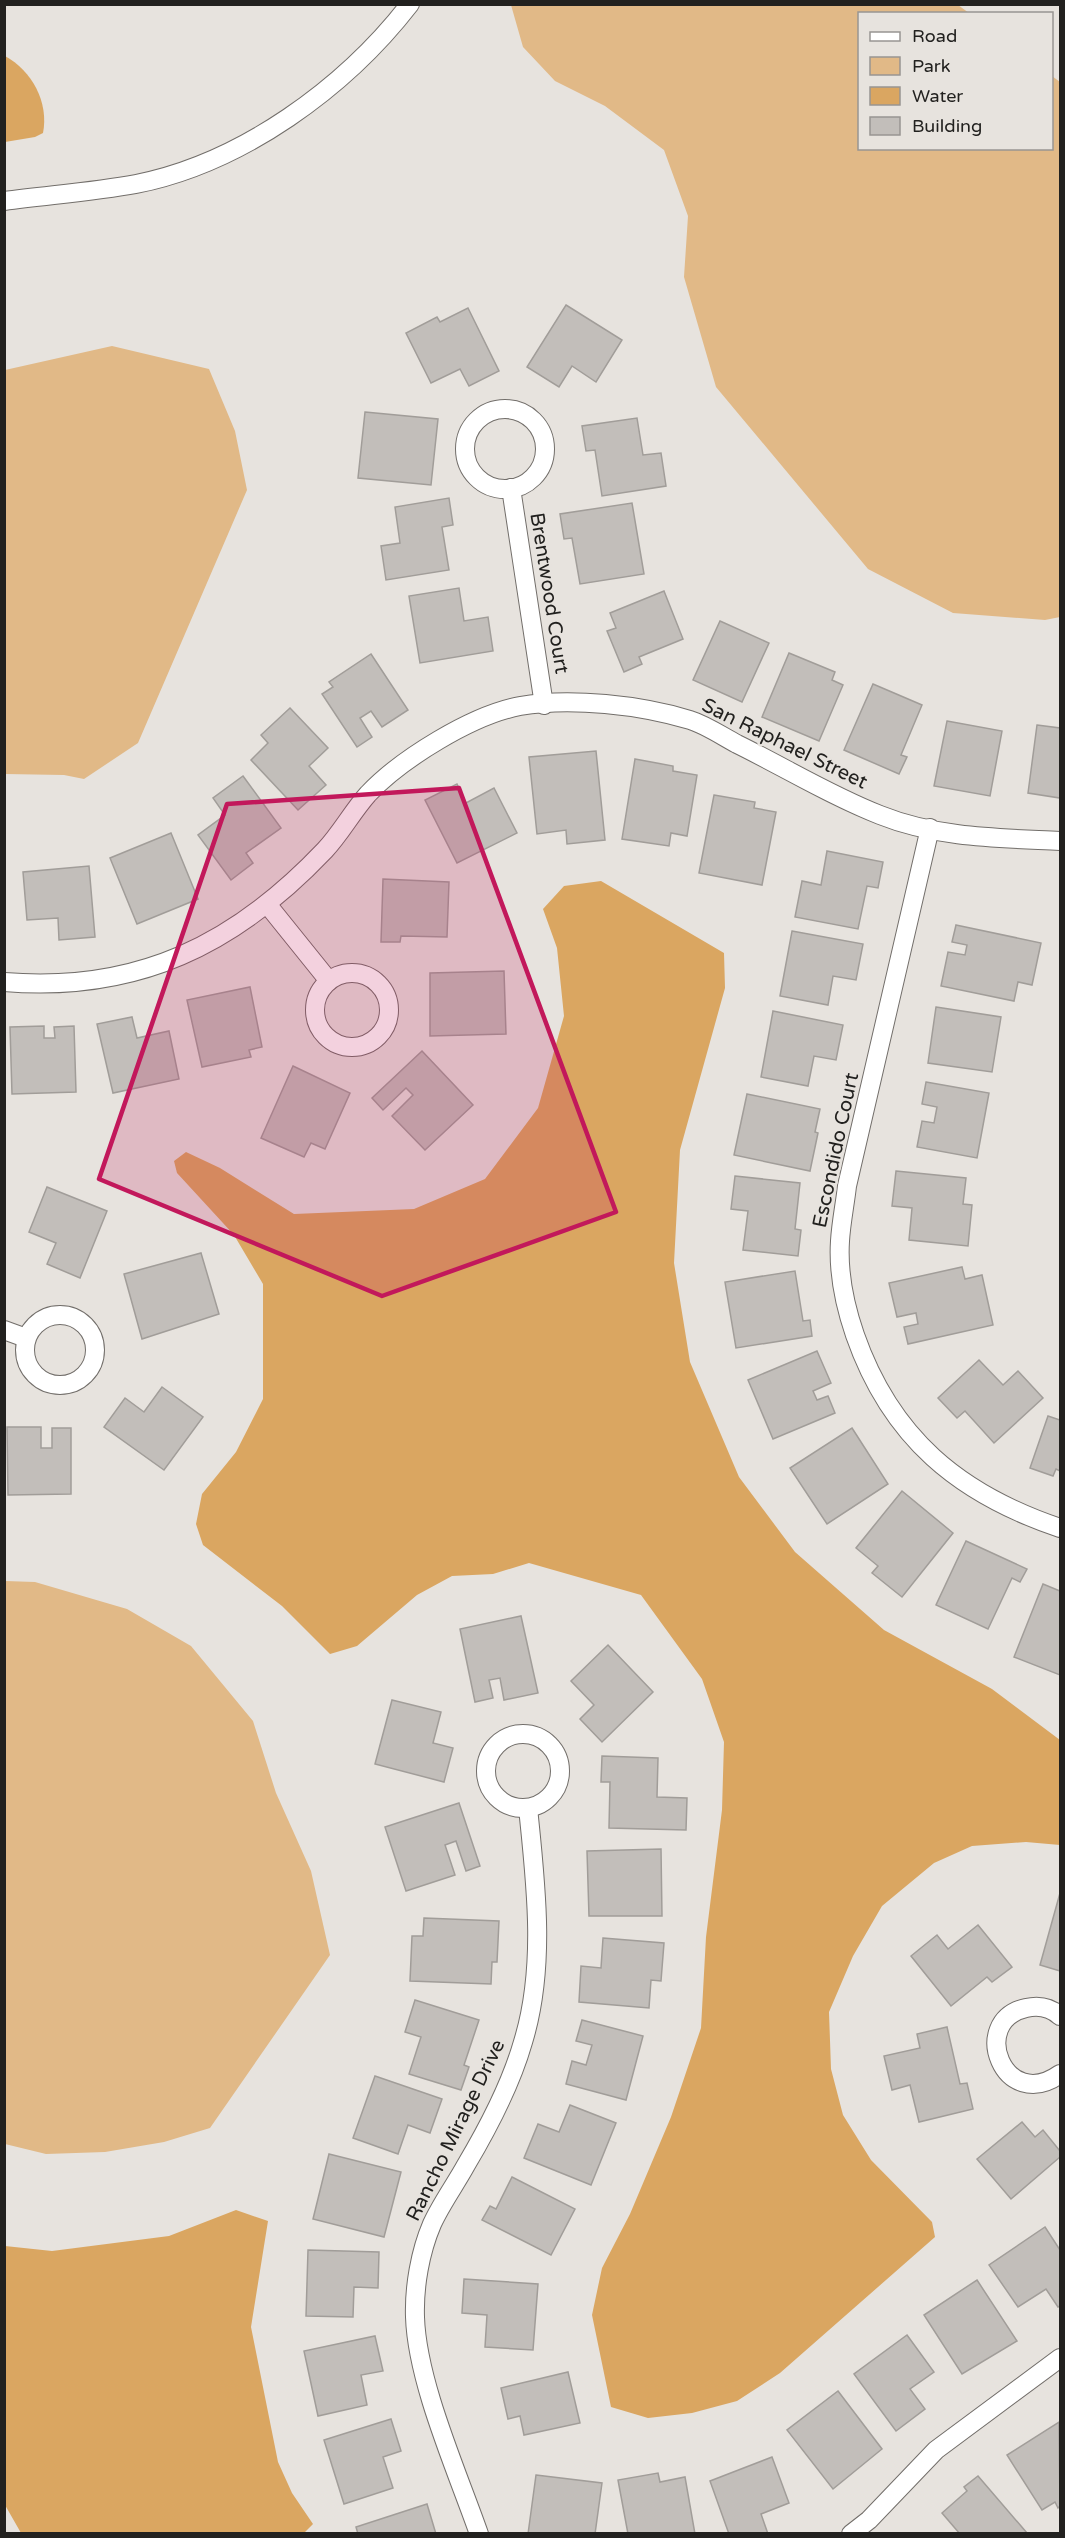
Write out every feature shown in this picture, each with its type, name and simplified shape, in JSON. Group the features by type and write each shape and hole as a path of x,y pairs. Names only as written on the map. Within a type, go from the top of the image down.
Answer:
{"street":[{"path":"4,201 137,184 198,165 246,142 298,114 390,30 410,4"},
{"path":"505,409 530,417 539,427 544,440 545,456 540,470 531,480 511,488 489,486 478,478 469,467 465,454 471,429 479,419 492,412 505,409"},
{"name":"Brentwood Court","path":"511,488 544,705"},
{"name":"San Raphael Street","path":"4,982 48,985 123,974 164,964 210,944 245,922 267,904 327,848 368,794 402,763 434,743 492,714 520,706 579,703 636,708 691,720 880,815 973,837 1060,841"},
{"name":"Escondido Court","path":"930,828 848,1186 839,1242 844,1294 858,1344 873,1380 883,1399 914,1439 950,1473 982,1495 1060,1528"},
{"path":"267,904 329,981"},
{"path":"354,973 374,979 383,988 388,1000 390,1015 378,1038 355,1047 342,1046 331,1041 322,1031 316,1020 316,1002 321,990 329,981 340,975 354,973"},
{"path":"4,1330 26,1338"},
{"path":"522,1734 540,1738 550,1745 560,1764 560,1777 556,1790 548,1800 528,1808 515,1808 503,1803 493,1795 487,1783 485,1766 498,1743 522,1734"},
{"name":"Rancho Mirage Drive","path":"479,2534 422,2364 415,2318 417,2283 432,2223 468,2163 498,2104 524,2042 535,1975 537,1894 528,1808"},
{"path":"1060,2016 1043,2007 1020,2009 1008,2016 1000,2027 996,2040 997,2056 1003,2069 1013,2078 1026,2083 1040,2084 1060,2074"},
{"path":"851,2534 869,2520 936,2450 1060,2358"}],"highlighted area":[{"path":"459,788 616,1212 382,1296 99,1179 227,804"}],"green space":[{"path":"511,5 958,5 968,12 858,12 858,150 1053,150 1053,77 1060,82 1060,617 1045,620 953,613 868,569 716,387 684,277 688,216 664,150 605,106 555,81 523,47"},
{"path":"112,346 209,369 235,431 247,490 138,743 84,779 64,775 5,774 5,370"},
{"path":"5,1581 35,1582 127,1609 191,1646 253,1721 276,1793 311,1871 330,1955 210,2128 164,2142 105,2152 46,2154 5,2144"}],"water":[{"path":"5,56 23,70 41,99 43,133 35,137 5,142"},
{"path":"601,881 724,953 725,988 680,1150 674,1263 690,1362 739,1477 795,1552 884,1630 992,1689 1060,1740 1060,1845 1026,1842 972,1846 934,1863 882,1906 853,1956 829,2012 831,2069 843,2115 871,2160 932,2222 935,2237 780,2373 737,2401 692,2413 648,2418 611,2407 592,2315 602,2268 630,2214 671,2117 701,2028 706,1937 722,1810 724,1742 702,1679 641,1595 529,1563 493,1574 452,1576 417,1595 357,1646 330,1654 282,1606 203,1545 196,1524 202,1494 236,1452 263,1399 263,1284 234,1235 177,1173 174,1161 186,1152 220,1168 294,1214 414,1209 485,1179 538,1108 564,1016 557,948 543,909 564,886"},
{"path":"236,2210 268,2221 251,2327 278,2462 292,2493 313,2524 303,2534 21,2533 5,2505 5,2246 52,2251 169,2236"}],"building":[{"path":"566,305 622,340 596,382 572,366 559,387 527,367"},
{"path":"468,308 499,371 469,386 460,369 431,383 406,333 437,317 440,322"},
{"path":"365,412 438,419 431,485 358,478"},
{"path":"637,418 643,455 661,453 666,486 602,496 595,450 586,451 582,426"},
{"path":"449,498 453,525 442,527 449,570 386,580 381,546 400,543 395,507"},
{"path":"632,503 644,574 580,584 572,538 564,539 560,514"},
{"path":"459,588 464,621 488,617 493,651 420,663 409,596"},
{"path":"664,591 683,639 639,657 642,664 624,672 607,631 616,628 610,613"},
{"path":"720,621 769,643 742,702 693,680"},
{"path":"789,653 835,672 832,680 843,685 819,741 762,717"},
{"path":"371,654 408,710 382,727 371,711 360,718 372,737 357,747 322,694 333,687 329,682"},
{"path":"873,684 922,705 901,755 907,757 899,774 844,750"},
{"path":"290,708 328,748 309,766 326,785 298,810 251,760 268,743 261,735"},
{"path":"947,721 1002,731 990,796 934,786"},
{"path":"1037,725 1060,728 1060,798 1028,793"},
{"path":"596,751 605,840 567,844 566,830 537,834 529,757"},
{"path":"635,759 673,766 673,771 697,775 687,836 671,833 669,846 622,839"},
{"path":"243,776 281,828 246,853 253,863 231,880 198,835 225,815 213,798"},
{"path":"457,784 466,803 494,788 517,833 457,863 425,800"},
{"path":"714,795 755,802 754,808 776,812 762,885 699,873"},
{"path":"171,833 198,899 137,924 110,858"},
{"path":"827,851 883,862 878,888 867,886 858,929 795,917 802,881 821,885"},
{"path":"89,866 95,937 59,940 58,918 27,920 23,872"},
{"path":"383,879 449,882 447,937 401,936 400,942 381,942"},
{"path":"956,925 1041,943 1032,985 1018,982 1014,1001 941,986 948,952 965,955 967,945 952,942"},
{"path":"792,931 863,944 856,980 833,976 828,1005 780,996"},
{"path":"504,971 506,1034 430,1036 430,973"},
{"path":"250,987 262,1047 249,1050 251,1057 202,1067 187,1000"},
{"path":"936,1007 1001,1017 992,1072 928,1063"},
{"path":"773,1011 843,1025 836,1060 814,1056 808,1086 761,1077"},
{"path":"132,1017 137,1038 169,1031 179,1079 113,1093 97,1024"},
{"path":"44,1026 44,1038 55,1038 54,1027 74,1026 76,1092 12,1094 10,1027"},
{"path":"422,1051 473,1105 425,1150 392,1116 413,1095 406,1088 383,1110 372,1098"},
{"path":"293,1066 350,1093 325,1149 311,1143 304,1157 261,1138"},
{"path":"926,1082 989,1093 977,1158 917,1147 922,1121 934,1123 937,1107 922,1104"},
{"path":"747,1094 820,1109 815,1132 818,1133 810,1171 734,1155"},
{"path":"896,1171 966,1178 963,1204 972,1205 968,1246 909,1240 912,1208 892,1206"},
{"path":"735,1176 800,1183 795,1229 801,1230 798,1256 743,1250 748,1211 731,1209"},
{"path":"47,1187 107,1211 80,1278 47,1264 56,1243 29,1232"},
{"path":"201,1253 219,1314 142,1339 124,1274"},
{"path":"962,1267 965,1279 982,1275 993,1325 908,1344 904,1327 918,1324 916,1313 897,1317 889,1283"},
{"path":"795,1271 803,1321 810,1320 812,1336 736,1348 725,1282"},
{"path":"817,1351 831,1383 813,1391 817,1400 828,1396 835,1413 773,1439 748,1380"},
{"path":"979,1360 1003,1385 1018,1371 1043,1398 994,1443 965,1411 957,1418 938,1398"},
{"path":"162,1387 203,1417 164,1470 104,1427 125,1398 144,1412"},
{"path":"1048,1416 1060,1420 1060,1471 1056,1469 1053,1476 1030,1468"},
{"path":"7,1427 41,1427 41,1448 52,1448 52,1428 71,1428 71,1494 8,1495"},
{"path":"852,1428 888,1484 827,1524 790,1468"},
{"path":"902,1491 953,1533 902,1597 872,1573 878,1566 856,1548"},
{"path":"966,1541 1027,1569 1020,1582 1012,1578 988,1629 936,1605"},
{"path":"1043,1584 1060,1591 1060,1675 1014,1657"},
{"path":"521,1616 538,1693 504,1700 500,1678 489,1680 493,1698 475,1702 460,1629"},
{"path":"608,1645 653,1692 602,1742 580,1719 594,1705 571,1681"},
{"path":"392,1700 441,1712 433,1743 453,1748 444,1782 375,1764"},
{"path":"602,1756 658,1758 657,1797 687,1798 686,1830 609,1828 610,1782 601,1782"},
{"path":"459,1803 480,1866 466,1871 456,1841 445,1845 455,1875 406,1891 385,1827"},
{"path":"661,1849 662,1916 589,1916 587,1851"},
{"path":"1060,1893 1060,1971 1040,1965"},
{"path":"424,1918 499,1921 497,1962 492,1962 491,1984 410,1981 412,1936 423,1936"},
{"path":"978,1925 1012,1967 992,1982 987,1977 951,2006 911,1956 937,1935 948,1949"},
{"path":"603,1938 664,1943 661,1981 651,1980 649,2008 579,2002 581,1966 601,1968"},
{"path":"415,2000 479,2020 464,2065 469,2067 461,2090 409,2074 421,2037 405,2032"},
{"path":"582,2020 643,2036 626,2100 566,2084 572,2061 586,2065 592,2045 576,2041"},
{"path":"947,2027 960,2084 967,2083 973,2109 919,2122 910,2085 892,2090 884,2056 920,2048 917,2034"},
{"path":"375,2076 442,2099 430,2133 408,2125 398,2154 353,2138"},
{"path":"570,2105 616,2123 591,2185 524,2158 538,2124 559,2132"},
{"path":"1022,2122 1035,2137 1043,2130 1060,2151 1060,2157 1011,2199 977,2159"},
{"path":"329,2154 401,2172 384,2237 313,2219"},
{"path":"512,2177 575,2209 551,2255 482,2220 490,2206 496,2209"},
{"path":"1045,2227 1060,2250 1060,2306 1058,2307 1046,2289 1018,2307 989,2265"},
{"path":"308,2250 379,2252 378,2288 354,2287 353,2317 306,2316"},
{"path":"464,2279 538,2284 533,2350 485,2347 487,2315 462,2313"},
{"path":"977,2280 1017,2341 962,2374 924,2315"},
{"path":"907,2335 934,2372 910,2389 925,2409 896,2431 854,2374"},
{"path":"375,2336 383,2371 361,2375 367,2405 318,2416 304,2351"},
{"path":"568,2372 580,2423 524,2435 520,2416 508,2419 501,2388"},
{"path":"838,2391 882,2449 833,2489 787,2430"},
{"path":"391,2419 401,2451 383,2457 393,2488 344,2504 324,2440"},
{"path":"1059,2422 1060,2506 1058,2508 1055,2502 1042,2510 1007,2455"},
{"path":"772,2457 789,2503 761,2514 768,2534 729,2534 710,2481"},
{"path":"658,2473 660,2482 685,2477 695,2534 628,2534 618,2480"},
{"path":"536,2475 602,2483 595,2534 528,2534"},
{"path":"978,2476 1026,2534 960,2534 942,2513 967,2491 964,2487"},
{"path":"427,2504 436,2534 358,2534 356,2527"}]}
